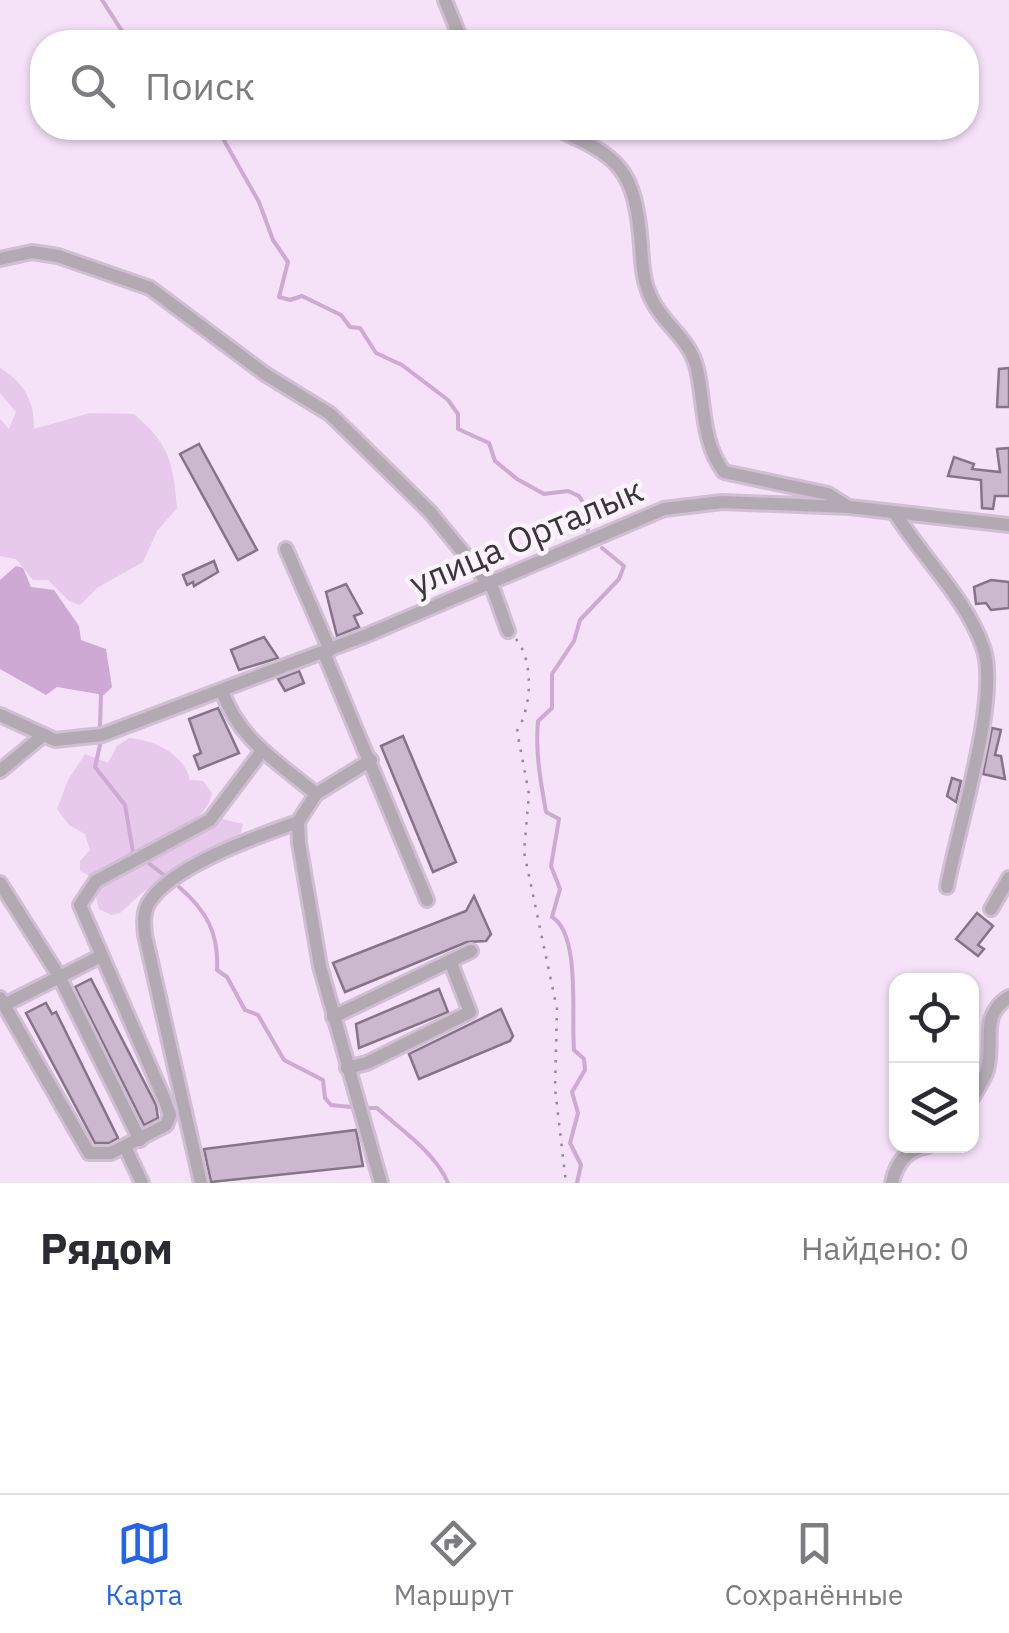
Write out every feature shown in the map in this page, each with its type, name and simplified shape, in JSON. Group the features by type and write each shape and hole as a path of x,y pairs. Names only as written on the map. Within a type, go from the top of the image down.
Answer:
{"street":[{"path":"444,0 457,30"},
{"path":"579,140 610,154 632,188 647,290 659,313 690,350 705,429 724,472 828,494 849,507"},
{"path":"0,259 32,252 58,256 150,288 265,374 330,414 430,512 489,584 508,630"},
{"name":"улица Орталык","path":"41,737 72,741 102,735 222,691 367,636 600,532 664,508 722,502 849,507 1009,525"},
{"path":"895,513 974,627 988,665 984,713 948,887"},
{"path":"286,548 428,900"},
{"path":"222,691 243,733 316,794"},
{"path":"0,716 41,737 0,771"},
{"path":"100,957 3,1001 82,1148 103,1155 166,1125 170,1115 80,905 86,889 210,820 262,752"},
{"path":"201,1183 145,935 146,910 164,888 202,863 298,822 316,794 371,760"},
{"path":"298,822 303,888 333,1017 381,1183"},
{"path":"991,908 1009,878"},
{"path":"0,883 59,976 140,1140"},
{"path":"333,1017 471,951"},
{"path":"348,1068 367,1064 470,1012 450,961"},
{"path":"979,1086 987,1072 994,1009 1009,997"},
{"path":"125,1147 142,1183"},
{"path":"892,1183 898,1164 909,1153"}],"path":[{"path":"508,630 526,654 525,719 517,731 529,794 524,852 556,995 555,1088 566,1183"}],"shaded area":[{"path":"0,368 26,393 34,429 90,413 134,414 168,455 177,508 157,531 143,562 97,588 80,605 69,601 48,580 33,580 16,559 0,556 0,419 9,429 16,412 0,393"},
{"path":"16,566 23,568 31,587 54,590 79,626 81,640 106,649 112,687 104,695 57,687 46,695 0,669 0,580"},
{"path":"129,738 167,750 181,763 190,780 203,781 212,793 207,806 180,831 90,876 80,871 80,861 90,850 85,834 69,825 57,809 68,780 85,754 108,763 117,746"},
{"path":"219,818 243,824 241,833 142,893 120,913 111,915 99,909 95,893 111,877"}],"building":[{"path":"1009,368 1009,407 997,407 999,369"},
{"path":"199,444 257,550 238,560 180,454"},
{"path":"1009,448 1009,496 995,496 993,509 982,508 981,480 948,476 954,457 974,464 972,469 1000,472 997,449"},
{"path":"214,561 218,572 194,586 193,582 187,585 183,575"},
{"path":"991,580 1009,582 1009,608 991,610 986,603 976,604 974,587"},
{"path":"346,584 362,613 354,616 359,627 337,636 326,592"},
{"path":"264,637 278,658 239,670 231,650"},
{"path":"299,671 304,683 285,691 278,679"},
{"path":"218,708 239,753 199,769 194,756 201,753 189,719"},
{"path":"992,728 1001,730 995,755 1001,756 1005,779 983,774"},
{"path":"403,736 456,862 433,872 381,746"},
{"path":"952,778 961,781 956,802 947,796"},
{"path":"474,896 491,934 486,941 467,942 345,992 333,963 466,911"},
{"path":"977,913 993,926 978,945 984,949 978,956 956,939"},
{"path":"91,979 156,1105 158,1118 144,1125 75,987"},
{"path":"439,989 448,1012 359,1048 356,1024"},
{"path":"46,1003 52,1014 56,1012 118,1138 109,1143 95,1143 26,1013"},
{"path":"501,1009 513,1036 510,1041 419,1079 409,1054"},
{"path":"356,1130 363,1166 211,1182 204,1149"}],"waterway":[{"path":"102,0 121,30"},
{"path":"224,140 259,202 273,240 288,262 279,297 290,300 302,296 341,315 350,327 360,328 376,353 402,365 448,400 458,414 458,429 489,443 495,461 517,479 544,494 568,491 579,496 587,509 588,532"},
{"path":"577,1183 581,1165 570,1143 578,1113 572,1092 585,1070 584,1059 574,1050 571,958 561,926 552,917 560,889 551,866 559,819 546,812 537,733 538,721 552,708 552,674 574,641 580,620 619,579 624,566 602,548"},
{"path":"100,727 101,694"},
{"path":"100,745 95,767 125,805 133,852"},
{"path":"146,861 165,876"},
{"path":"179,887 209,924 216,945 217,970 227,977 245,1010 258,1015 284,1060 323,1080 325,1098 331,1105 351,1107"},
{"path":"369,1108 377,1108 417,1142 448,1183"}]}
